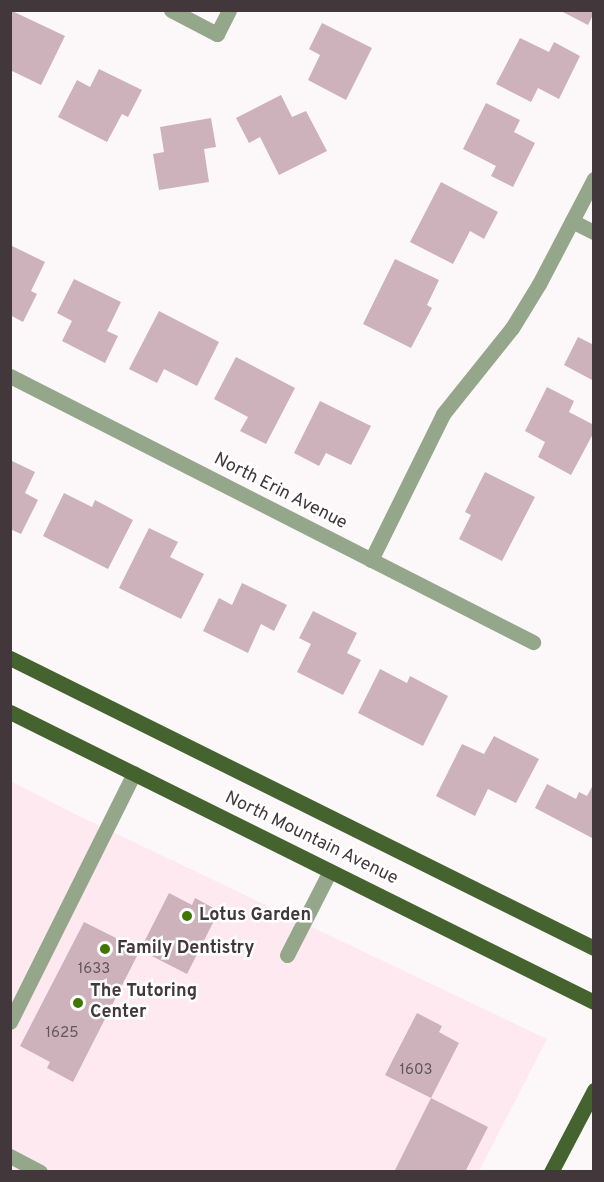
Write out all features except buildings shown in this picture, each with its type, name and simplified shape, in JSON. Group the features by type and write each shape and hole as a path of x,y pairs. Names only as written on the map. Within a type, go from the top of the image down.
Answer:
{"main road":[{"name":"North Mountain Avenue","path":"10,658 594,948"},
{"name":"North Mountain Avenue","path":"10,712 594,1002"},
{"path":"551,1172 594,1090"}],"street":[{"path":"171,10 217,34 229,10"},
{"path":"371,560 443,414 512,328 539,284 594,179"},
{"path":"572,221 594,232"},
{"name":"North Erin Avenue","path":"10,376 532,642"},
{"path":"10,1022 134,773"},
{"path":"287,955 330,871"},
{"path":"10,1156 40,1172"}],"shaded area":[{"path":"10,781 547,1039 479,1171 11,1171"}],"place":[{"name":"Lotus Garden","path":"187,916"},
{"name":"Family Dentistry","path":"105,949"},
{"name":"The Tutoring Center","path":"78,1003"}]}
